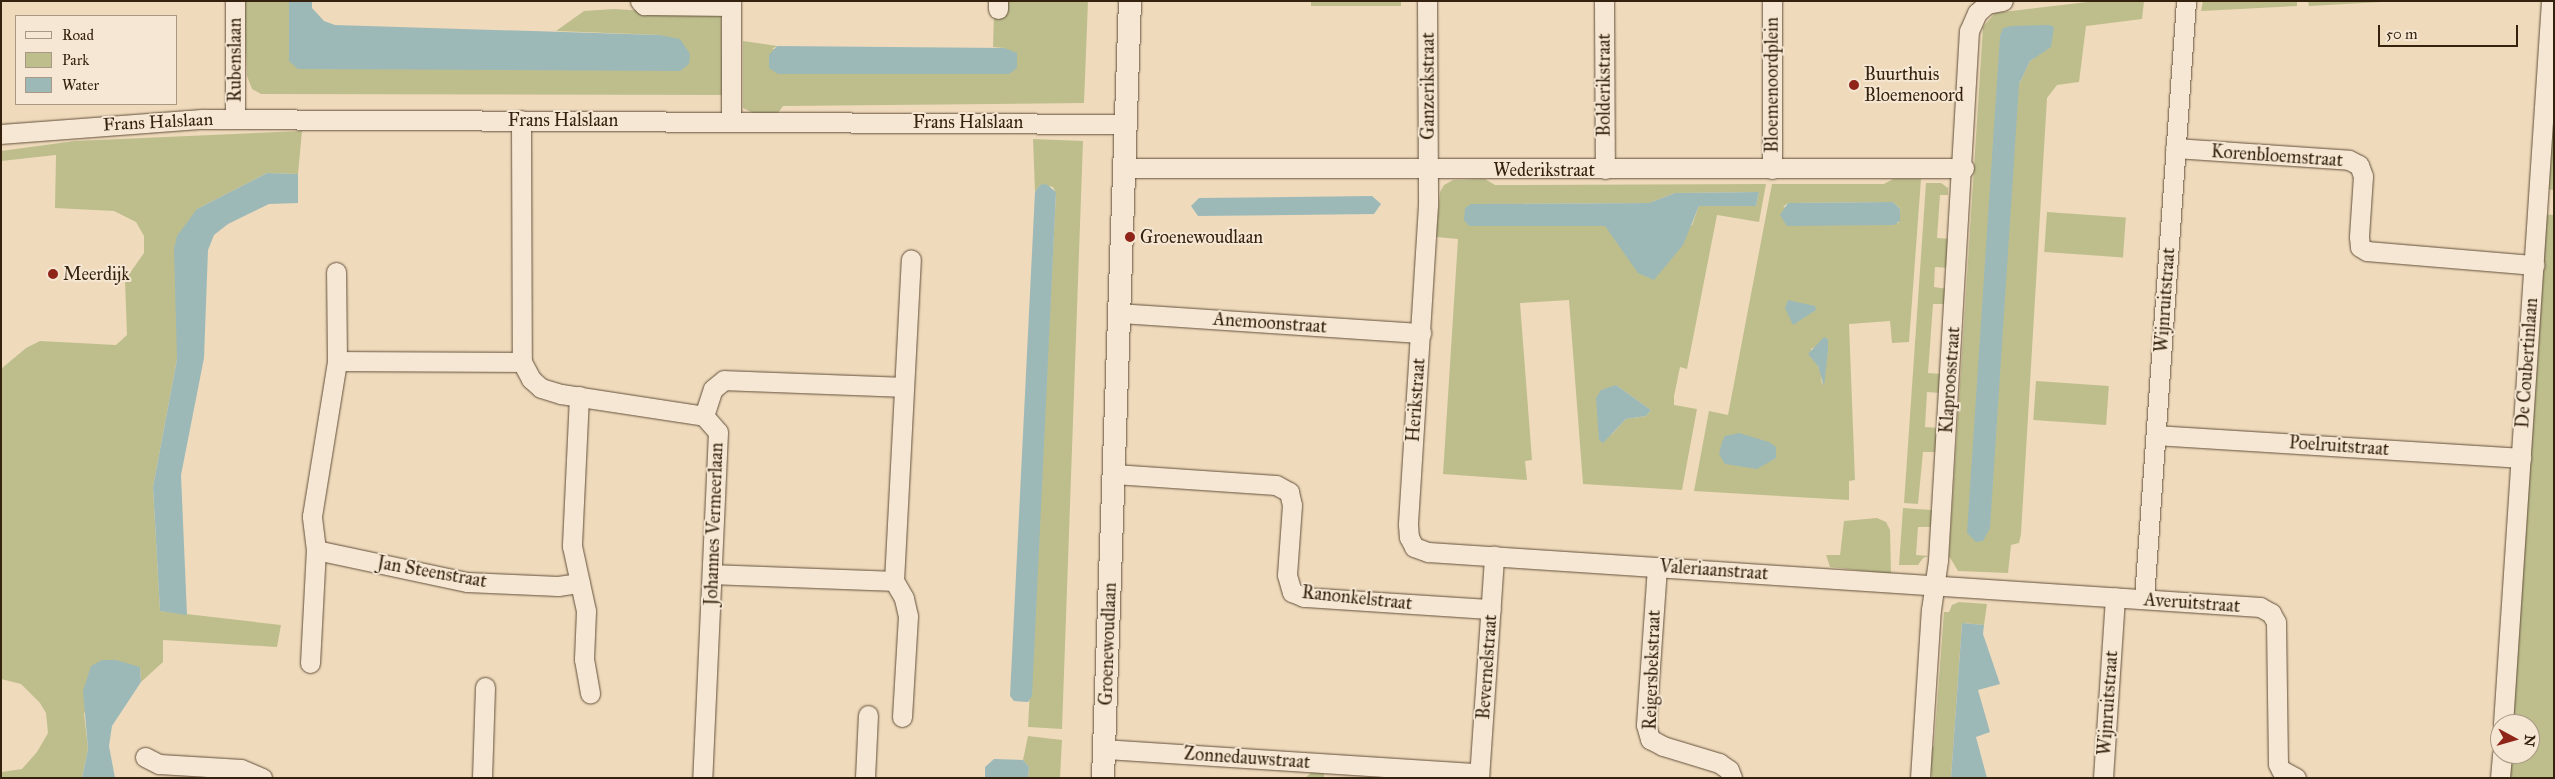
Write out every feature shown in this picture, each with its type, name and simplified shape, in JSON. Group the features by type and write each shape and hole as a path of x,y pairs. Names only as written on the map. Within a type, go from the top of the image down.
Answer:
{"street":[{"name":"Rubenslaan","path":"235,1 235,119"},
{"path":"640,1 644,5 731,3 731,120"},
{"name":"Groenewoudlaan","path":"1103,778 1130,1"},
{"name":"Ganzerikstraat","path":"1427,1 1429,171"},
{"name":"Bolderikstraat","path":"1604,1 1605,169"},
{"name":"Bloemenoordplein","path":"1772,1 1772,169"},
{"name":"Wijnruitstraat","path":"2144,599 2186,1"},
{"name":"De Coubertinlaan","path":"2505,714 2551,1"},
{"name":"Klaproosstraat","path":"1920,778 1964,168 1962,144 1969,31 1976,13 1992,2"},
{"name":"Frans Halslaan","path":"1,134 140,122 235,119 731,120 1126,124"},
{"path":"337,361 522,362 521,120"},
{"name":"Korenbloemstraat","path":"2176,148 2349,160 2359,165 2363,176 2360,247 2368,251 2534,264"},
{"name":"Wederikstraat","path":"1125,168 1429,171 1964,168"},
{"name":"Herikstraat","path":"1429,171 1409,537 1414,547 1428,552 1494,556"},
{"path":"902,717 908,616 904,598 894,581 911,259"},
{"path":"310,663 316,550 312,516 337,361 336,272"},
{"name":"Anemoonstraat","path":"1118,312 1421,333"},
{"name":"Johannes Vermeerlaan","path":"522,362 531,379 541,388 704,416 718,432 702,778"},
{"path":"704,416 713,389 724,380 903,387"},
{"path":"579,396 572,546 586,611 584,659 590,693"},
{"name":"Poelruitstraat","path":"2156,435 2521,458"},
{"name":"Ranonkelstraat","path":"1114,474 1276,485 1289,492 1292,505 1288,576 1292,592 1304,597 1491,609"},
{"name":"Jan Steenstraat","path":"316,550 467,582 558,586 580,583"},
{"name":"Valeriaanstraat","path":"1494,556 1934,585"},
{"name":"Bevernelstraat","path":"1479,775 1494,556"},
{"name":"Reigersbekstraat","path":"1657,566 1646,725 1650,739 1663,746 1719,762 1729,770 1732,778"},
{"path":"712,574 894,581"},
{"name":"Averuitstraat","path":"1934,585 2260,608 2271,613 2276,622 2276,754 2281,770 2296,778"},
{"name":"Wijnruitstraat","path":"2103,778 2115,597"},
{"path":"482,778 485,687"},
{"path":"865,778 868,715"},
{"name":"Zonnedauwstraat","path":"1104,750 1292,769 1479,775"},
{"path":"145,757 159,764 241,769 259,777"},
{"path":"2500,778 2501,764"}],"green space":[{"path":"244,1 289,1 289,61 659,35 556,31 584,11 614,9 715,15 721,17 722,95 261,94 252,89 247,76"},
{"path":"1088,1 1084,103 783,106 778,113 753,113 743,108 743,41 777,46 772,49 1004,48 993,47 994,13 1006,2"},
{"path":"1311,1 1401,1 1401,6 1311,6"},
{"path":"2096,1 2144,1 2142,19 2086,26 2079,82 2057,85 2047,98 2021,534 2019,543 2011,545 2008,573 1958,571 1949,556 1983,27 1995,13","holes":["2012,26 2051,46 2030,61 2019,84"]},
{"path":"2203,1 2297,1 2297,6 2201,11"},
{"path":"2308,1 2400,1 2309,6"},
{"path":"2554,65 2554,190 2545,189"},
{"path":"302,131 298,174 267,173 197,209 177,300 177,359 153,487 160,611 281,625 277,647 163,640 163,662 141,682 140,667 84,713 88,749 82,778 1,778 2,772 22,769 37,752 48,733 46,713 40,703 21,684 1,679 1,369 26,348 40,341 116,345 127,335 125,280 144,253 144,236 136,222 114,211 55,208 56,155 1,161 1,151 75,141"},
{"path":"1033,139 1083,141 1062,729 1028,727 1056,193 1053,187 1040,185 1035,192"},
{"path":"1485,179 1495,185 1766,184 1759,222 1717,215 1687,369 1680,367 1674,396 1674,405 1697,409 1682,490 1583,484 1569,300 1520,303 1532,460 1525,461 1527,480 1443,474 1458,239 1436,237 1440,192 1444,185 1453,180","holes":["1759,192 1756,206 1699,206 1692,225 1623,248 1605,226 1471,204 1649,203 1675,193","1616,385 1651,410 1646,416 1626,419 1612,434"]},
{"path":"1893,179 1921,179 1909,342 1892,343 1890,321 1849,324 1855,480 1849,481 1849,500 1694,491 1709,411 1728,415 1772,184 1884,184","holes":["1893,202 1900,209 1899,223 1783,207 1788,203","1824,338 1828,339 1828,351 1822,385 1821,374 1811,349 1819,345"]},
{"path":"1926,183 1941,183 1948,188 1948,195 1940,195 1937,238 1951,239 1949,268 1935,267 1934,287 1948,289 1946,304 1933,304 1928,373 1942,374 1940,393 1927,392 1925,427 1938,428 1936,452 1923,452 1918,504 1904,503"},
{"path":"2047,212 2126,218 2123,257 2044,252"},
{"path":"2541,214 2554,215 2554,778 2507,778 2508,764 2540,764 2540,714 2511,714"},
{"path":"2036,381 2109,386 2106,425 2033,420"},
{"path":"1903,508 1932,510 1931,527 1918,527 1916,555 1929,556 1923,558 1918,565 1899,565"},
{"path":"1877,518 1886,522 1890,530 1891,574 1830,567 1826,555 1840,555 1844,521"},
{"path":"1959,602 1987,604 1984,625 1962,623 1951,778 1932,778 1929,749 1934,746 1944,612 1949,612 1952,605"},
{"path":"1028,736 1062,740 1060,778 1028,778 1029,767 1023,760"},
{"path":"1312,772 1324,772 1324,778 1305,778"}],"water":[{"path":"289,1 312,1 312,8 324,21 335,25 659,35 680,39 690,54 689,64 680,71 298,69 289,61"},
{"path":"2049,25 2054,27 2051,47 2030,61 2019,84 1990,528 1983,541 1976,542 1967,533 2000,36 2003,28"},
{"path":"777,46 1004,48 1017,53 1017,68 1009,74 778,74 769,68 769,55"},
{"path":"267,173 298,174 298,203 269,204 228,224 214,235 208,250 204,358 181,475 187,615 160,611 153,487 177,359 174,249 177,236 197,209"},
{"path":"1046,184 1056,192 1032,696 1028,702 1014,701 1010,696 1035,192 1040,185"},
{"path":"1759,192 1756,206 1699,206 1683,245 1654,280 1638,273 1605,226 1469,226 1464,220 1465,208 1471,204 1649,203 1675,193"},
{"path":"1372,196 1381,204 1374,214 1198,216 1191,206 1199,198"},
{"path":"1893,202 1900,209 1900,221 1894,225 1787,226 1780,215 1788,203"},
{"path":"1788,300 1815,306 1816,310 1793,325 1785,308"},
{"path":"1824,337 1828,339 1828,351 1824,386 1818,366 1808,354"},
{"path":"1616,385 1651,410 1646,416 1626,419 1603,443 1599,440 1596,398 1601,390"},
{"path":"1739,433 1769,442 1776,447 1776,458 1757,469 1725,464 1719,454 1722,442 1725,436"},
{"path":"1962,623 1984,625 1983,634 2000,684 1978,690 1990,732 1976,737 1987,778 1951,778"},
{"path":"102,660 116,660 140,667 141,682 112,726 109,746 115,778 82,778 88,749 83,691 91,666"},
{"path":"994,759 1023,760 1029,767 1028,778 985,778 985,767"}],"place":[{"name":"Buurthuis Bloemenoord","path":"1854,85"},
{"name":"Groenewoudlaan","path":"1130,237"},
{"name":"Meerdijk","path":"53,274"}]}
